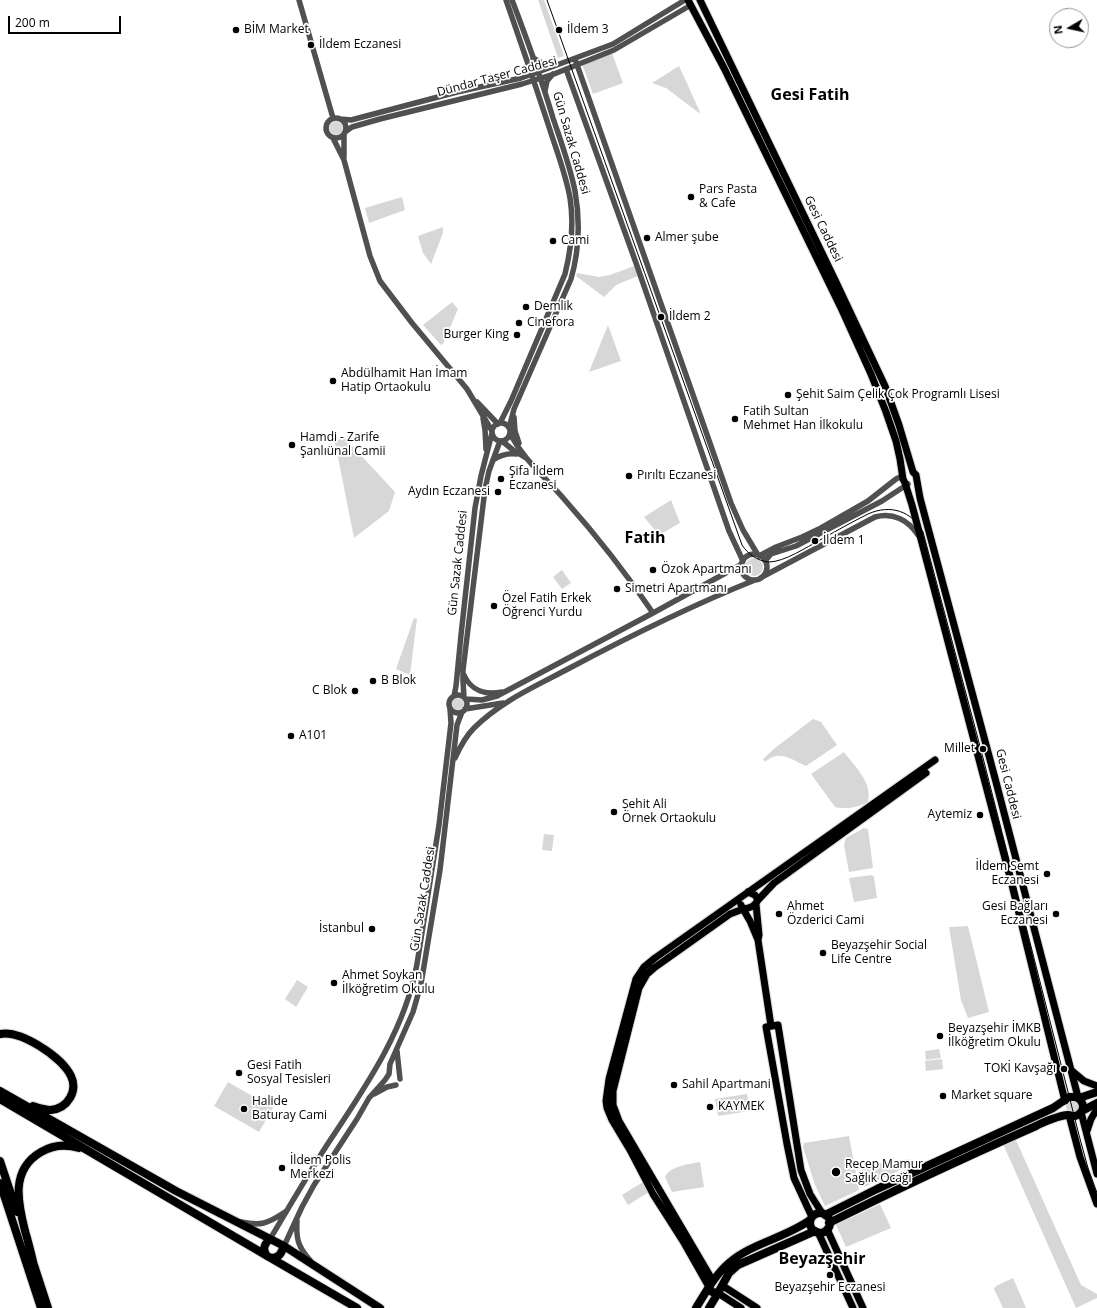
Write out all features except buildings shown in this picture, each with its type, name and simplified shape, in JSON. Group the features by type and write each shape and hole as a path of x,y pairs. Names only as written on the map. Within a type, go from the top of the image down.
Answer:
{"highway":[{"path":"0,1034 15,1034 39,1046 62,1064 69,1072 72,1079 73,1088 71,1097 68,1102 61,1107 46,1110 21,1103"},
{"path":"0,1090 176,1191 284,1246 380,1308"},
{"path":"696,1308 711,1284 725,1267 737,1257 796,1229 811,1219 816,1213 824,1214 1053,1108 1071,1096 1078,1098 1097,1092"},
{"path":"1078,1098 1083,1104 1082,1111"},
{"path":"0,1099 357,1308"},
{"path":"1064,1101 1063,1108 1068,1115"},
{"path":"709,1308 721,1290 729,1273 738,1265 816,1231 824,1231 828,1226 966,1156 1048,1120 1068,1115 1077,1116 1082,1111 1097,1103"},
{"path":"41,1308 19,1206 18,1190 20,1179 22,1173 35,1156 50,1148 70,1146 90,1152"},
{"path":"0,1162 32,1271"},
{"path":"0,1184 32,1271"},
{"path":"0,1200 48,1308"},
{"path":"824,1214 829,1220 828,1226"},
{"path":"811,1219 811,1226 816,1231"},
{"path":"270,1239 264,1248 264,1252 269,1257 275,1258 279,1256 284,1246"},
{"path":"711,1284 719,1282 721,1290"}],"main road":[{"path":"690,2 696,5 700,0"},
{"name":"Gesi Caddesi","path":"700,0 838,285 885,386 899,425 915,474 920,498 1072,1070 1078,1098"},
{"name":"Gesi Caddesi","path":"690,2 724,68 845,316 886,412 898,450 920,539 932,578 1011,881 1064,1101"},
{"path":"910,470 915,474 914,482 905,481 906,471 910,470"},
{"path":"711,1284 653,1194 630,1150 615,1126 607,1108 606,1094 633,985 638,974 655,958 935,760"},
{"path":"711,1284 619,1121 613,1105 612,1095 639,988 645,977 654,968 730,914 754,906 774,883 926,773"},
{"path":"748,892 755,895 757,902 758,940"},
{"path":"740,897 743,909 758,940 772,1026 787,1144 794,1178 811,1219"},
{"path":"772,1026 803,1176 812,1198 824,1214"},
{"path":"1072,1070 1084,1081 1097,1086"},
{"path":"1086,1133 1091,1119 1097,1109"},
{"path":"1082,1111 1086,1133 1097,1174"},
{"path":"1068,1115 1080,1157 1097,1204"},
{"path":"794,1178 803,1176"},
{"path":"828,1226 863,1308"},
{"path":"816,1231 853,1308"},
{"path":"721,1290 741,1308"},
{"path":"721,1290 757,1308"}],"street":[{"path":"299,0 333,118"},
{"name":"Gün Sazak Caddesi","path":"506,0 528,62 536,76 542,92 573,183 578,209 578,242 571,279 514,408 509,431"},
{"name":"Gün Sazak Caddesi","path":"512,0 533,58 536,76"},
{"name":"Dündar Taşer Caddesi","path":"536,76 554,74 566,69 576,62 613,44 684,0"},
{"name":"Dündar Taşer Caddesi","path":"345,133 352,127 522,81 557,66 576,62 614,50 690,2"},
{"path":"533,58 542,63 557,66"},
{"path":"528,62 522,81 542,92 547,81 554,74"},
{"path":"576,62 731,503 743,530 758,555 765,561 767,566 762,577"},
{"path":"566,69 742,563 743,574 747,578 755,580"},
{"name":"Dündar Taşer Caddesi","path":"340,119 351,120 457,92 522,81"},
{"name":"Gün Sazak Caddesi","path":"499,424 510,405 538,339 565,274 568,259 572,221 570,198 542,92"},
{"path":"344,160 345,124 340,119 333,118 325,127 328,135 333,138 344,160 370,256 380,281 412,324 441,357 472,397 494,437 518,454 528,459"},
{"path":"333,138 340,137 345,133"},
{"path":"472,397 499,424 506,425 516,445 567,502 615,560 653,613"},
{"path":"477,405 485,430 486,460"},
{"path":"514,408 515,435 528,459"},
{"path":"492,432 494,427 499,424"},
{"path":"501,441 506,439 509,431"},
{"name":"Gün Sazak Caddesi","path":"454,696 457,681 475,508 492,432"},
{"name":"Gün Sazak Caddesi","path":"465,698 463,673 485,489 492,460 501,441"},
{"path":"492,460 503,455 512,453 518,454"},
{"path":"507,701 456,713 450,709 449,705 450,700 454,696 460,695 465,698 486,700 497,696 653,613 742,563 749,556 758,555 821,528 868,501 896,479 905,481"},
{"path":"765,561 771,554 796,546 850,516 882,501 905,481"},
{"path":"452,764 461,745 470,732 507,701 640,631 762,577 867,520 878,516 893,516 904,520 920,539"},
{"path":"463,673 469,684 479,691 491,693 504,692"},
{"path":"464,711 467,705 465,698"},
{"name":"Gün Sazak Caddesi","path":"270,1239 378,1064 405,1008 416,973 438,825 451,723 450,709"},
{"name":"Gün Sazak Caddesi","path":"284,1246 317,1180 358,1119 370,1097 389,1074 390,1064 415,1005 421,984 440,870 457,725 464,711"},
{"path":"397,1048 400,1079"},
{"path":"378,1064 387,1066 389,1070"},
{"path":"372,1073 376,1079 382,1082"},
{"path":"370,1097 387,1087 396,1085"},
{"path":"234,1220 254,1224 264,1224 270,1222 287,1211"},
{"path":"297,1218 297,1235 299,1246 304,1254 319,1269"}],"shaded area":[{"path":"538,0 544,0 564,56 558,58"},
{"path":"612,53 623,83 593,94 582,64"},
{"path":"679,66 700,112 699,113 666,88 652,83"},
{"path":"333,121 339,121 343,125 343,131 339,135 333,135 329,131 329,125"},
{"path":"402,197 405,210 369,223 365,208"},
{"path":"443,227 443,233 431,264 423,253 418,236"},
{"path":"634,266 638,276 616,285 604,297 576,276 577,273 599,277 610,275"},
{"path":"452,302 458,309 443,344 441,345 423,325"},
{"path":"608,325 621,361 589,372"},
{"path":"343,436 395,492 389,511 354,538 335,442"},
{"path":"671,500 680,523 659,535 644,517"},
{"path":"750,558 758,558 763,563 761,574 758,576 750,576 745,571 745,563"},
{"path":"562,570 571,583 562,589 553,577"},
{"path":"414,618 417,619 410,675 396,669"},
{"path":"458,698 462,700 464,704 462,708 458,710 454,708 452,704 454,700"},
{"path":"813,719 821,722 837,745 806,766 790,758 781,756 772,757 765,762 763,759 775,748"},
{"path":"844,752 862,775 868,788 869,795 868,802 852,808 835,807 811,774"},
{"path":"864,828 868,829 873,868 849,872 844,845 846,838"},
{"path":"544,834 554,835 552,851 542,850"},
{"path":"872,875 874,877 877,898 854,902 849,878"},
{"path":"968,926 989,1012 968,1018 961,1000 949,927"},
{"path":"297,980 308,987 296,1007 285,999"},
{"path":"939,1049 941,1058 926,1060 925,1051"},
{"path":"942,1059 943,1069 926,1071 925,1061"},
{"path":"228,1082 273,1108 259,1132 214,1106"},
{"path":"747,1094 750,1111 718,1116 715,1099"},
{"path":"1076,1100 1080,1108 1074,1114 1069,1113 1066,1108 1067,1101"},
{"path":"849,1136 859,1190 825,1206 815,1185 803,1147 804,1143"},
{"path":"1015,1138 1081,1285 1097,1294 1097,1298 1076,1308 1003,1144"},
{"path":"910,1159 911,1165 864,1187 861,1166"},
{"path":"700,1162 704,1187 672,1192 665,1177 667,1173 680,1166"},
{"path":"643,1182 649,1192 628,1205 622,1195"},
{"path":"880,1204 891,1228 846,1247 836,1225"},
{"path":"1013,1278 1026,1308 1003,1308 994,1289 996,1286"}],"tram line":[{"path":"547,0 742,545 757,559 769,562 781,560 795,554 868,514 884,510 900,511 907,514 923,532 981,750 1079,1135 1097,1193"}],"place":[{"name":"BİM Market","path":"236,30"},
{"name":"İldem 3","path":"559,30"},
{"name":"İldem Eczanesi","path":"311,45"},
{"name":"Pars Pasta & Cafe","path":"691,197"},
{"name":"Almer şube","path":"647,238"},
{"name":"Cami","path":"553,241"},
{"name":"Demlik","path":"526,307"},
{"name":"İldem 2","path":"661,317"},
{"name":"Cinefora","path":"519,323"},
{"name":"Burger King","path":"517,335"},
{"name":"Abdülhamit Han İmam Hatip Ortaokulu","path":"333,381"},
{"name":"Şehit Saim Çelik Çok Programlı Lisesi","path":"788,395"},
{"name":"Fatih Sultan Mehmet Han İlkokulu","path":"735,419"},
{"name":"Hamdi - Zarife Şanlıünal Camii","path":"292,445"},
{"name":"Pırıltı Eczanesi","path":"629,476"},
{"name":"Şifa İldem Eczanesi","path":"501,479"},
{"name":"Aydın Eczanesi","path":"498,492"},
{"name":"İldem 1","path":"815,541"},
{"name":"Özok Apartmanı","path":"653,570"},
{"name":"Simetri Apartmanı","path":"617,589"},
{"name":"Özel Fatih Erkek Öğrenci Yurdu","path":"494,606"},
{"name":"B Blok","path":"373,681"},
{"name":"C Blok","path":"355,691"},
{"name":"A101","path":"291,736"},
{"name":"Millet","path":"983,749"},
{"name":"Şehit Ali Örnek Ortaokulu","path":"614,812"},
{"name":"Aytemiz","path":"980,815"},
{"name":"İldem Semt Eczanesi","path":"1047,874"},
{"name":"Ahmet Özderici Cami","path":"779,914"},
{"name":"Gesi Bağları Eczanesi","path":"1056,914"},
{"name":"İstanbul","path":"372,929"},
{"name":"Beyazşehir Social Life Centre","path":"823,953"},
{"name":"Ahmet Soykan İlköğretim Okulu","path":"334,983"},
{"name":"Beyazşehir İMKB İlköğretim Okulu","path":"940,1036"},
{"name":"TOKİ Kavşağı","path":"1064,1069"},
{"name":"Gesi Fatih Sosyal Tesisleri","path":"239,1073"},
{"name":"Sahil Apartmani","path":"674,1085"},
{"name":"Market square","path":"943,1096"},
{"name":"KAYMEK","path":"710,1107"},
{"name":"Halide Baturay Cami","path":"244,1109"},
{"name":"İldem Polis Merkezi","path":"282,1168"},
{"name":"Recep Mamur Sağlık Ocağı","path":"836,1172"},
{"name":"Beyazşehir Eczanesi","path":"830,1275"}],"district":[{"name":"Gesi Fatih","path":"810,95"},
{"name":"Fatih","path":"645,538"},
{"name":"Beyazşehir","path":"822,1259"}]}
